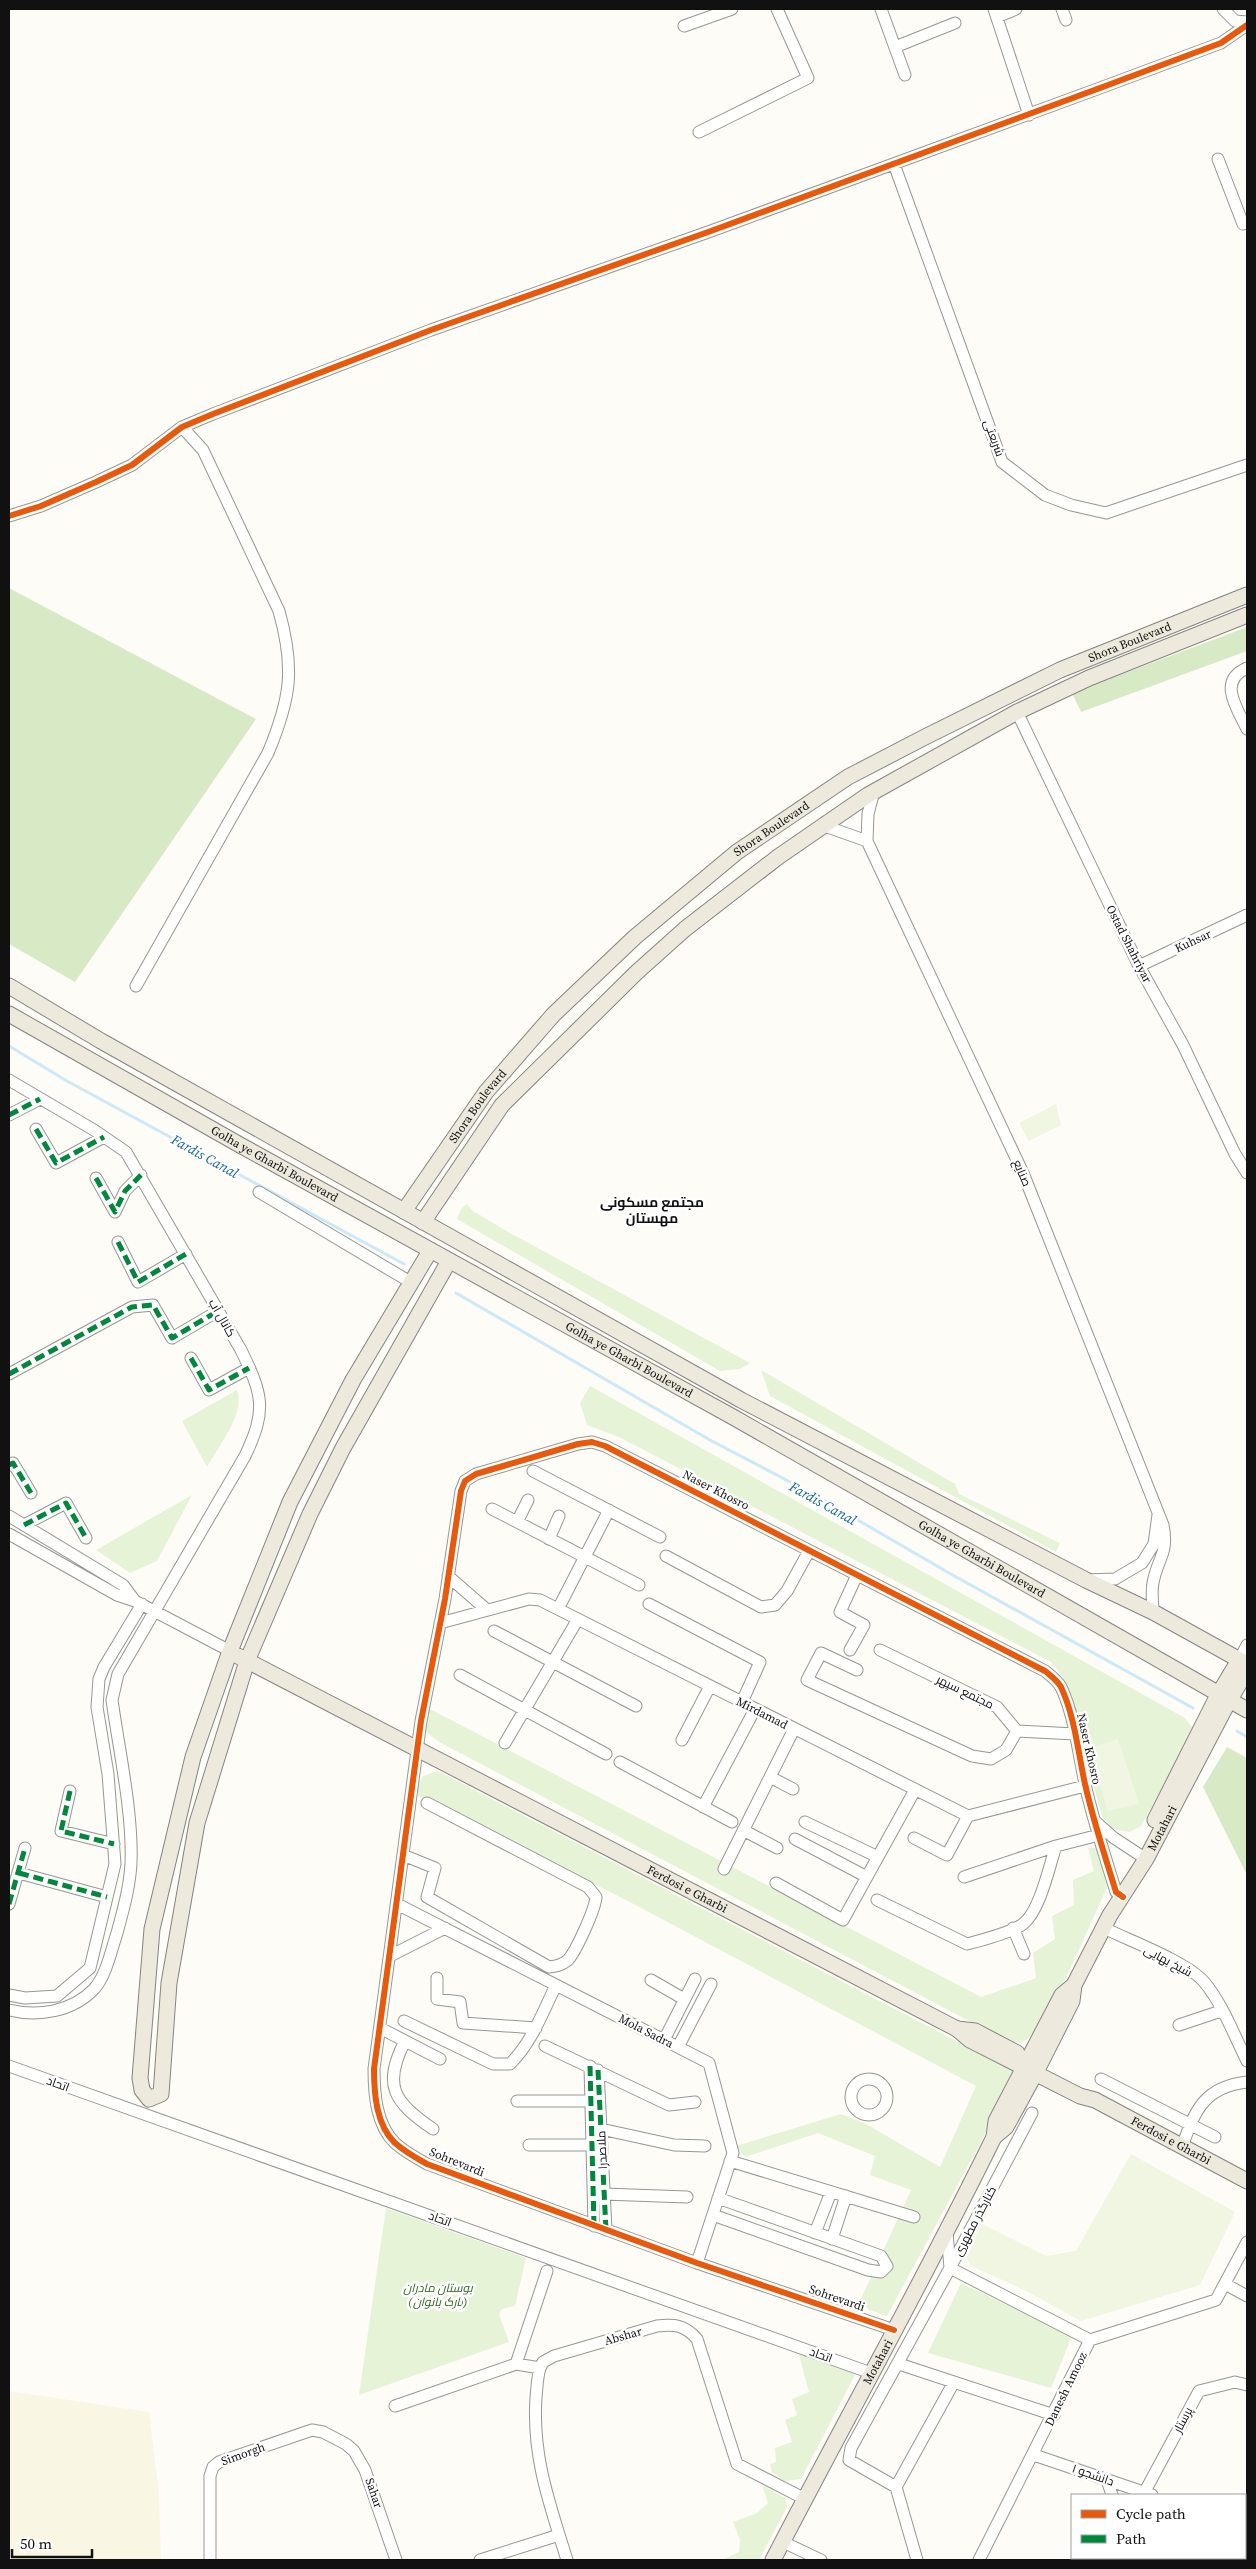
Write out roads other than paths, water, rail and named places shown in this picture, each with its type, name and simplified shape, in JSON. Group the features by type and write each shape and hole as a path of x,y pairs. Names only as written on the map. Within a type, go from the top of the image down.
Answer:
{"main road":[{"name":"Shora Boulevard","path":"404,1210 486,1092 553,1015 635,937 738,852 848,777 950,724 1060,670 1247,595"},
{"name":"Shora Boulevard","path":"423,1222 502,1105 637,972 685,929 741,884 822,825 874,791 1017,712 1089,678 1247,615"},
{"name":"Golha ye Gharbi Boulevard","path":"9,986 252,1126 748,1404 1086,1580 1153,1612 1245,1665"},
{"name":"Golha ye Gharbi Boulevard","path":"9,1016 430,1251 733,1417 1247,1712"},
{"path":"240,1145 236,1139 237,1133 241,1127 252,1126"},
{"path":"430,1251 353,1380 290,1502 230,1651 193,1757 152,1929 140,2078 142,2090 149,2099 161,2094 170,1983 197,1822 247,1660 310,1514 343,1448 449,1261"},
{"path":"412,1283 418,1281 424,1283 428,1288 429,1295"},
{"path":"594,1340 602,1339 605,1335 601,1322"},
{"name":"Ferdosi e Gharbi","path":"230,1651 418,1747 957,2029 970,2040 1032,2067 1080,2096 1094,2100 1247,2181"},
{"path":"1142,1856 1224,1698 1245,1665"},
{"name":"Motahari","path":"774,2560 871,2372 947,2233 994,2137 1006,2127 1032,2067 1072,2001 1074,1985 1120,1895 1214,1729 1224,1698"},
{"path":"1214,1729 1232,1716 1247,1712"}],"street":[{"path":"684,26 732,9"},
{"path":"699,132 808,78 777,9"},
{"path":"881,9 905,75"},
{"path":"1016,9 995,13 1029,114"},
{"path":"1062,9 1066,20"},
{"path":"1223,9 1235,21 1247,23"},
{"path":"895,48 955,23"},
{"path":"9,516 64,497 132,465 182,427 430,330 894,164 1221,43 1247,23"},
{"path":"1218,159 1243,224 1247,223"},
{"name":"شریعتی","path":"894,164 1002,462 1019,477 1045,495 1071,505 1106,513 1247,465"},
{"path":"136,986 268,753 283,716 288,689 289,662 286,638 279,611 203,450 182,427"},
{"path":"1247,668 1238,672 1231,680 1231,694 1247,729"},
{"name":"Ostad Shahriyar","path":"1017,712 1139,966 1182,1045 1247,1173"},
{"path":"822,825 867,841 868,814 874,791"},
{"name":"صنایع","path":"867,841 1023,1173 1159,1514 1166,1538 1162,1560 1153,1583 1153,1612"},
{"name":"Kuhsar","path":"1139,966 1247,915"},
{"name":"کانال آب","path":"9,1080 126,1152 186,1254 257,1383 261,1413 256,1433 156,1612 118,1674 113,1693 130,1834 131,1864 122,1916 107,1963 94,1989 73,2006 46,2013 9,2010"},
{"path":"9,1115 40,1099"},
{"path":"36,1129 56,1163 104,1137"},
{"path":"96,1178 115,1212 125,1191 141,1175"},
{"path":"259,1192 412,1283"},
{"path":"118,1242 138,1282 186,1254"},
{"path":"9,1374 132,1307 153,1305 172,1338 218,1311"},
{"path":"191,1358 209,1390 249,1368"},
{"name":"Naser Khosro","path":"418,1747 461,1491 465,1481 494,1469 578,1444 592,1442 605,1446 1050,1675 1061,1687 1075,1734 1085,1786 1099,1835 1120,1895"},
{"path":"9,1465 13,1463 31,1493"},
{"path":"533,1471 660,1537"},
{"path":"517,1522 528,1500"},
{"path":"24,1525 66,1503 86,1538"},
{"path":"492,1509 639,1585"},
{"path":"558,1609 609,1510"},
{"path":"1086,1580 1115,1579 1142,1562 1154,1544 1159,1514"},
{"path":"9,1516 123,1585 139,1602"},
{"path":"548,1538 559,1516"},
{"path":"9,1534 117,1595 139,1602 230,1651"},
{"path":"666,1556 761,1607 775,1605 787,1591 809,1551"},
{"path":"850,1650 864,1625 840,1612 857,1575"},
{"path":"448,1576 487,1610"},
{"name":"Mirdamad","path":"440,1623 529,1599 540,1600 968,1816"},
{"path":"9,1995 25,1998 57,1996 90,1968 115,1864 108,1774 97,1707 97,1692 104,1667 139,1602"},
{"path":"649,1604 760,1662 742,1702"},
{"path":"504,1743 578,1619"},
{"path":"494,1631 636,1706"},
{"path":"1245,1665 1247,1645"},
{"name":"مجتمع سپهر","path":"880,1650 997,1707 1017,1731"},
{"path":"857,1670 821,1653 807,1680 972,1756 991,1759 1006,1750 1017,1731 1075,1734"},
{"path":"460,1675 606,1754"},
{"path":"682,1740 710,1686"},
{"path":"704,1807 755,1709"},
{"path":"724,1869 794,1729"},
{"name":"Sohrevardi","path":"418,1747 380,2028 374,2087 377,2110 393,2141 427,2164 594,2226 894,2330"},
{"path":"620,1762 732,1822"},
{"path":"770,1778 793,1789"},
{"path":"914,1838 947,1855 968,1816 1085,1786"},
{"path":"776,1883 843,1920 915,1790"},
{"path":"70,1791 61,1831 114,1844"},
{"path":"403,1856 435,1868 427,1898 549,1967 560,1966 569,1959 595,1908 596,1898 588,1888 427,1802"},
{"path":"1095,1821 1110,1835 1142,1856"},
{"path":"805,1822 878,1857"},
{"path":"744,1830 777,1848"},
{"path":"964,1877 1056,1846 1099,1835"},
{"path":"795,1839 867,1877"},
{"path":"877,1900 967,1944 1022,1925 1035,1908 1056,1846"},
{"path":"9,1904 25,1848"},
{"path":"19,1873 108,1897"},
{"name":"Mola Sadra","path":"397,1904 709,2063 733,2153 697,2262"},
{"name":"شیخ بهایی","path":"1107,1922 1189,1970 1204,1981 1247,2060"},
{"path":"390,1956 445,1928"},
{"path":"1014,1928 1024,1954"},
{"path":"437,1978 437,1999 460,2002 463,2023 536,2028"},
{"path":"664,2040 695,1979"},
{"path":"651,1980 684,1999"},
{"path":"678,2047 711,1984"},
{"path":"404,2021 492,2064 510,2064 519,2055 536,2028 556,1985"},
{"path":"1179,2025 1222,2011"},
{"path":"380,2028 440,2059"},
{"path":"405,2041 397,2058 392,2076 396,2094 406,2110 433,2128"},
{"path":"545,2046 669,2105 695,2102"},
{"name":"اتحاد","path":"9,2066 871,2372"},
{"name":"ملاصدرا","path":"594,2068 595,2101 601,2129 596,2145 604,2194 606,2230"},
{"path":"1101,2079 1215,2137"},
{"path":"1182,2147 1190,2123 1200,2104 1210,2093 1236,2083 1247,2082"},
{"path":"517,2101 595,2101 594,2226"},
{"name":"کنارگذر مطهری","path":"1032,2113 950,2268 1090,2340"},
{"path":"601,2129 674,2145 705,2146"},
{"path":"529,2145 596,2145"},
{"path":"730,2161 914,2217"},
{"path":"815,2233 831,2192"},
{"path":"604,2194 687,2197"},
{"path":"832,2239 846,2196"},
{"path":"713,2215 868,2270 881,2272 887,2266 881,2256 718,2198"},
{"path":"917,2560 896,2487 849,2460 851,2448 899,2364 950,2268 947,2233"},
{"name":"Danesh Amooz","path":"979,2560 1034,2455 1090,2340 1216,2300 1247,2242"},
{"path":"516,2364 547,2272"},
{"path":"1225,2284 1247,2296"},
{"name":"Abshar","path":"540,2368 543,2362 554,2356 657,2326 673,2324 688,2329 697,2339 737,2464 805,2499"},
{"path":"395,2406 516,2364 540,2368 535,2441 539,2468 567,2560"},
{"path":"899,2364 1054,2415"},
{"path":"896,2487 954,2382"},
{"name":"پرستار","path":"1146,2494 1199,2391 1235,2382 1247,2385"},
{"name":"Simorgh","path":"210,2560 210,2476 213,2467 219,2462 312,2430 334,2437"},
{"name":"Sahar","path":"334,2437 354,2451 366,2470 396,2560"},
{"name":"دانشجو ۱","path":"1034,2455 1146,2494"},
{"path":"1107,2480 1112,2494"},
{"path":"1246,2526 1247,2535"},
{"path":"480,2560 560,2535"},
{"path":"783,2542 820,2560"}],"waterway":[{"name":"Fardis Canal","path":"9,1046 67,1081 404,1264"},
{"name":"Fardis Canal","path":"456,1293 710,1440 813,1494 949,1573 1193,1708"},
{"name":"Fardis Canal","path":"1237,1731 1247,1737"}],"district":[{"name":"مجتمع مسکونی مهستان","path":"652,1210"}],"park label":[{"name":"بوستان مادران (پارک بانوان)","path":"438,2295"}]}
